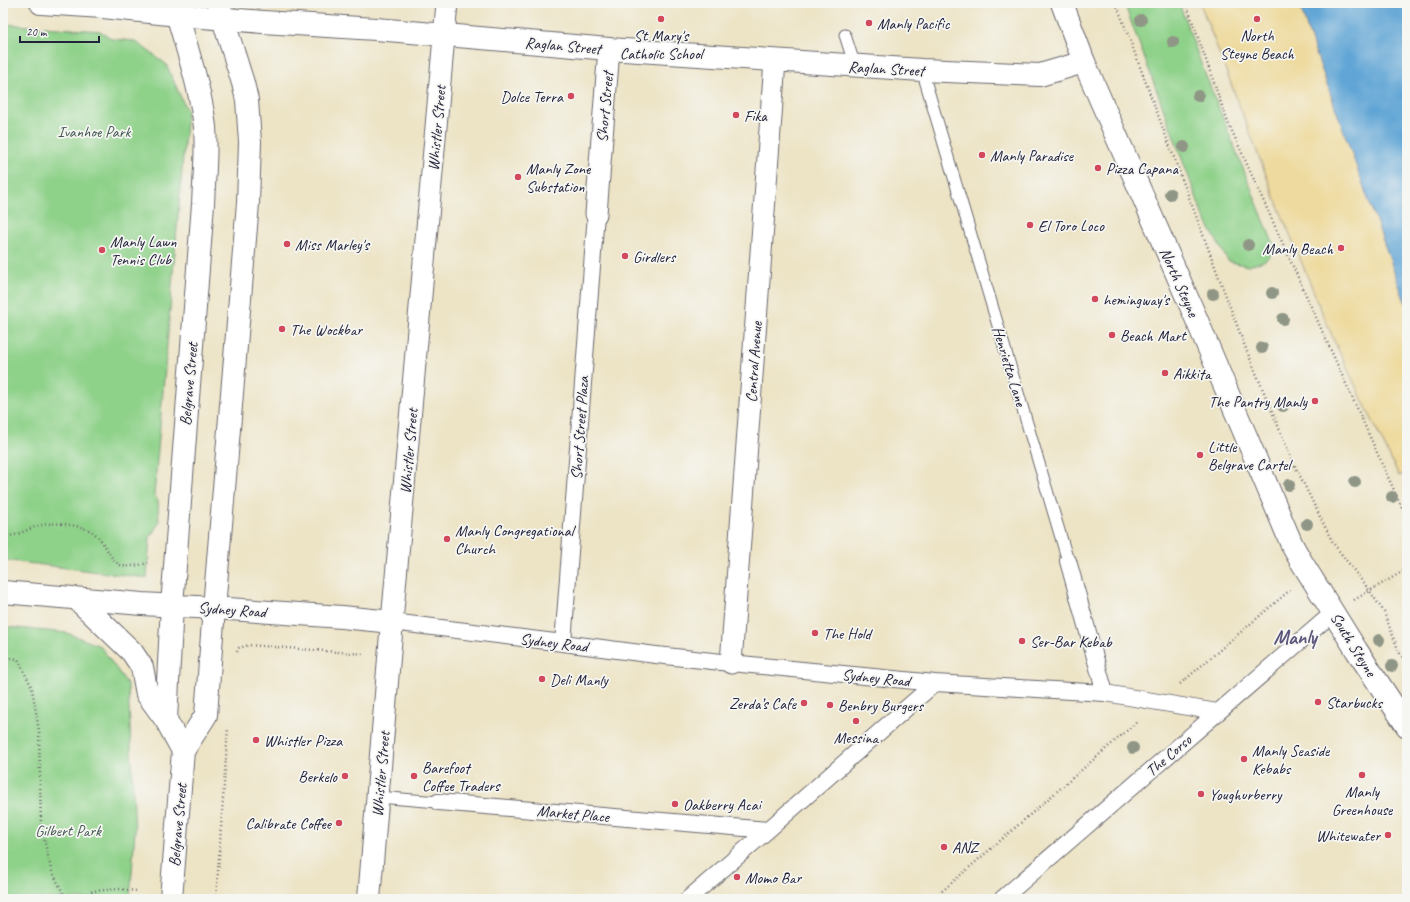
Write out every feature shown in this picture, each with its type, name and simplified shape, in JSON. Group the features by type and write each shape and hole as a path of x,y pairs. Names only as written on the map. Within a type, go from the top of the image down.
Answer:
{"main road":[{"name":"Raglan Street","path":"41,3 103,7 221,11 263,22 376,29 609,49 922,70 1040,75 1084,62"},
{"name":"North Steyne","path":"1062,3 1084,62 1196,318 1292,545 1301,561"},
{"name":"Belgrave Street","path":"166,720 172,605 203,204 205,150 205,128 202,109 188,50 176,9"},
{"name":"Belgrave Street","path":"171,899 183,751 206,715 247,210 250,142 246,94 221,11"},
{"name":"South Steyne","path":"1301,561 1357,651 1407,726"},
{"name":"Sydney Road","path":"3,592 392,622"},
{"path":"77,598 132,652 142,667 147,694 166,720 183,751"},
{"name":"Whistler Street","path":"370,899 392,622"}],"street":[{"name":"Whistler Street","path":"392,622 447,3"},
{"name":"Short Street","path":"596,214 609,49"},
{"name":"Central Avenue","path":"731,663 775,61"},
{"name":"Short Street Plaza","path":"563,643 596,214"},
{"name":"Henrietta Lane","path":"1068,561 1105,693"},
{"name":"The Corso","path":"1002,899 1334,612"},
{"name":"Sydney Road","path":"392,622 731,663 935,683 1105,693 1217,712"},
{"path":"688,899 935,683"},
{"name":"Market Place","path":"438,802 768,830"}],"lane":[{"path":"845,35 854,66"},
{"name":"Henrietta Lane","path":"922,70 1068,561"},
{"name":"Market Place","path":"378,797 438,802"}],"path":[{"path":"1116,3 1244,344 1293,462 1333,543 1384,612 1399,652 1407,665"},
{"path":"1186,3 1227,120 1407,519"},
{"path":"3,536 8,537 51,524 74,525 88,529 97,534 104,542 114,562 123,566 135,566 148,563"},
{"path":"1334,612 1369,590 1407,570"},
{"path":"933,899 1292,588"},
{"path":"236,653 239,648 249,645 367,655"},
{"path":"3,656 18,659 32,688 39,731 41,826 51,869 66,899"},
{"path":"216,899 228,726"},
{"path":"77,899 93,891 118,889 138,891"}],"green space":[{"path":"1124,3 1179,3 1202,66 1273,243 1273,253 1264,261 1248,266 1228,261 1204,218"},
{"name":"Ivanhoe Park","path":"3,24 100,31 112,39 135,41 166,64 187,111 154,496 158,500 159,523 150,537 147,578 3,560"},
{"name":"Gilbert Park","path":"7,627 67,633 100,646 128,685 135,831 130,899 3,899 3,682"}],"sand":[{"name":"Manly Beach","path":"1200,3 1305,3 1309,34 1407,305 1407,472 1399,476 1335,343 1274,196"}],"water":[{"path":"1299,3 1407,3 1407,305 1309,34"}],"place":[{"name":"St Mary's Catholic School","path":"661,19"},
{"name":"North Steyne Beach","path":"1257,19"},
{"name":"Manly Pacific","path":"869,23"},
{"name":"Dolce Terra","path":"571,96"},
{"name":"Fika","path":"736,115"},
{"name":"Manly Paradise","path":"982,155"},
{"name":"Pizza Capana","path":"1098,168"},
{"name":"Manly Zone Substation","path":"518,177"},
{"name":"El Toro Loco","path":"1030,225"},
{"name":"Miss Marley's","path":"287,244"},
{"name":"Manly Beach","path":"1341,248"},
{"name":"Manly Lawn Tennis Club","path":"102,250"},
{"name":"Girdlers","path":"625,256"},
{"name":"hemingway's","path":"1095,299"},
{"name":"The Wockbar","path":"282,329"},
{"name":"Beach Mart","path":"1112,335"},
{"name":"Aikkita","path":"1165,373"},
{"name":"The Pantry Manly","path":"1315,401"},
{"name":"Little Belgrave Cartel","path":"1200,455"},
{"name":"Manly Congregational Church","path":"447,539"},
{"name":"The Hold","path":"815,633"},
{"name":"Ser-Bar Kebab","path":"1022,641"},
{"name":"Deli Manly","path":"542,679"},
{"name":"Starbucks","path":"1318,702"},
{"name":"Zerda’s Cafe","path":"804,703"},
{"name":"Benbry Burgers","path":"830,705"},
{"name":"Messina","path":"856,721"},
{"name":"Whistler Pizza","path":"256,740"},
{"name":"Manly Seaside Kebabs","path":"1244,759"},
{"name":"Manly Greenhouse","path":"1362,775"},
{"name":"Berkelo","path":"345,776"},
{"name":"Barefoot Coffee Traders","path":"414,776"},
{"name":"Youghurberry","path":"1201,794"},
{"name":"Oakberry Acai","path":"675,804"},
{"name":"Calibrate Coffee","path":"339,823"},
{"name":"Whitewater","path":"1388,835"},
{"name":"ANZ","path":"944,847"},
{"name":"Momo Bar","path":"737,877"}],"district":[{"name":"Manly","path":"1295,637"}]}
